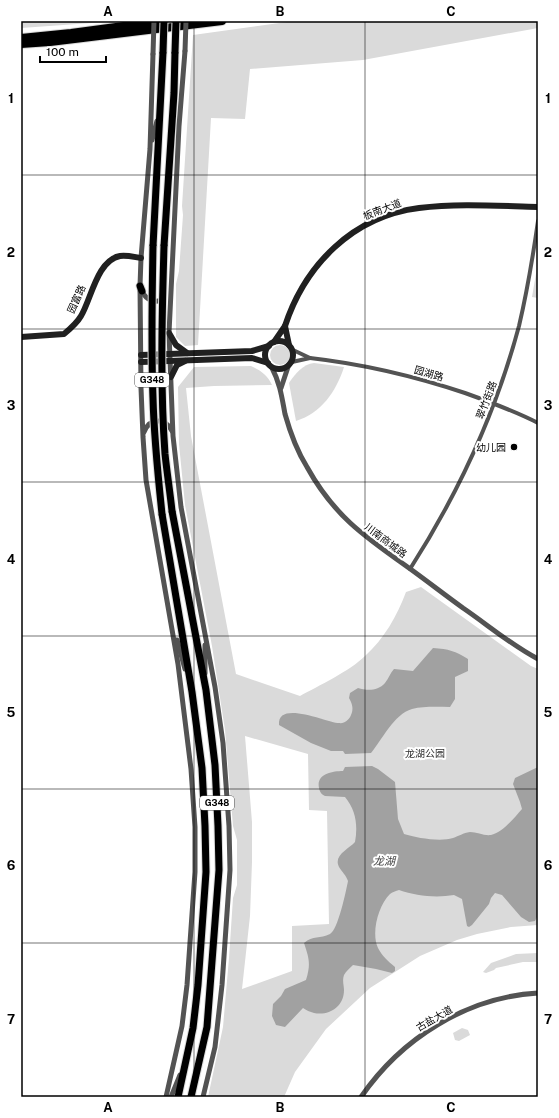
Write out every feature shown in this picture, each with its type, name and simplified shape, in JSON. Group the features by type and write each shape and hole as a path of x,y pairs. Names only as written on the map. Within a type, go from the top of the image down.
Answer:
{"highway":[{"path":"21,37 71,33 161,21"},
{"name":"G348","path":"164,21 161,109 153,246 153,399 156,455 162,514 192,692 202,768 206,872 197,999 193,1028 178,1097"},
{"name":"G348","path":"176,21 174,93 164,246 162,331 165,454 172,511 206,690 215,765 219,870 207,1027 192,1097"},
{"path":"21,44 50,42 222,21"},
{"path":"21,48 50,42"},
{"path":"196,1097 198,1069"}],"main road":[{"name":"板南大道","path":"272,344 285,326 291,308 312,271 335,246 358,229 402,211 424,207 538,207"},
{"name":"园富路","path":"21,337 64,334 80,318 88,303 93,285 110,261 119,256 141,258"},
{"path":"141,355 170,357 186,360 252,358 282,369 290,365 294,356 285,332 285,326"},
{"path":"169,333 176,345 189,353"},
{"path":"141,362 189,353 252,351 280,341 291,347"},
{"path":"270,365 265,354 272,344"},
{"path":"170,377 177,365 186,360"}],"street":[{"path":"154,21 150,149 141,258 141,362 146,480 179,674 191,769 195,827 195,872 188,984 182,1026 166,1097"},
{"path":"186,21 179,126 176,217 169,333 173,436 181,507 215,687 224,757 230,870 223,973 215,1046 203,1097"},
{"path":"174,93 179,126"},
{"path":"150,149 161,109"},
{"name":"翠竹街路","path":"410,569 446,509 476,447 494,403 504,375 518,326 526,293 538,222"},
{"path":"141,289 148,299 157,302 166,297 171,288"},
{"path":"291,347 310,358"},
{"path":"281,389 290,365 310,358"},
{"name":"园湖路","path":"310,358 366,366 426,380 494,403 538,423"},
{"name":"川南商城路","path":"270,365 281,389 286,416 298,450 306,467 326,498 352,526 515,645 538,659"},
{"path":"144,437 145,428 158,420 170,426 173,436"},
{"path":"171,620 192,692"},
{"path":"205,630 206,690"},
{"name":"古盐大道","path":"362,1097 372,1081 401,1051 418,1037 443,1021 496,1000 538,993"},
{"path":"171,1097 184,1067"}],"green space":[{"path":"21,21 120,21 21,28"},
{"path":"294,21 538,21 538,28 363,60 250,69 245,119 211,118 198,345 185,346 176,337 176,284 179,271 183,215 182,206 193,35"},
{"path":"538,262 538,298 532,297"},
{"path":"280,345 287,348 290,355 287,362 280,365 273,362 270,355 273,348"},
{"path":"314,363 344,367 337,385 320,407 313,413 296,421 289,383 303,367"},
{"name":"龙湖公园","path":"251,366 263,373 272,385 186,388 191,436 236,674 300,696 343,673 359,662 384,635 406,592 421,587 531,666 538,669 538,925 511,927 457,940 420,956 370,988 326,1029 295,1072 284,1097 208,1097 223,1027 233,898 237,885 237,840 233,826 225,730 212,646 185,505 179,444 178,387 194,367","holes":["245,736 308,754 309,810 327,811 329,924 292,926 292,971 242,989 250,916 252,862 252,822"]},
{"path":"538,953 538,962 523,962 496,968 486,973 483,972 491,963 516,954"},
{"path":"462,1028 468,1030 470,1035 459,1041 455,1040 453,1033"}],"water":[{"path":"433,648 452,651 468,659 468,671 455,677 455,699 450,707 421,707 406,712 394,722 371,753 345,754 343,751 331,751 311,743 279,725 281,717 286,714 294,713 304,714 333,722 341,723 346,721 351,715 352,711 352,704 349,698 350,693 358,688 369,690 379,688 385,683 394,669 413,671"},
{"name":"龙湖","path":"372,766 395,782 398,819 404,834 435,840 453,838 470,832 491,835 500,831 522,809 513,784 515,778 538,767 538,915 535,921 529,922 521,917 502,895 495,893 489,904 469,927 467,926 462,899 454,895 426,896 399,890 393,892 386,899 379,912 375,935 378,948 383,956 395,967 395,971 392,973 353,965 344,975 343,996 335,1009 330,1012 320,1014 313,1013 303,1008 285,1027 276,1025 272,1016 273,1004 281,996 285,989 306,980 309,961 304,943 310,939 330,934 336,925 348,881 339,867 338,859 342,853 355,842 356,824 352,807 345,797 325,796 320,792 320,779 326,774 343,771 345,767"}],"place":[{"name":"幼儿园","path":"514,447"}]}
